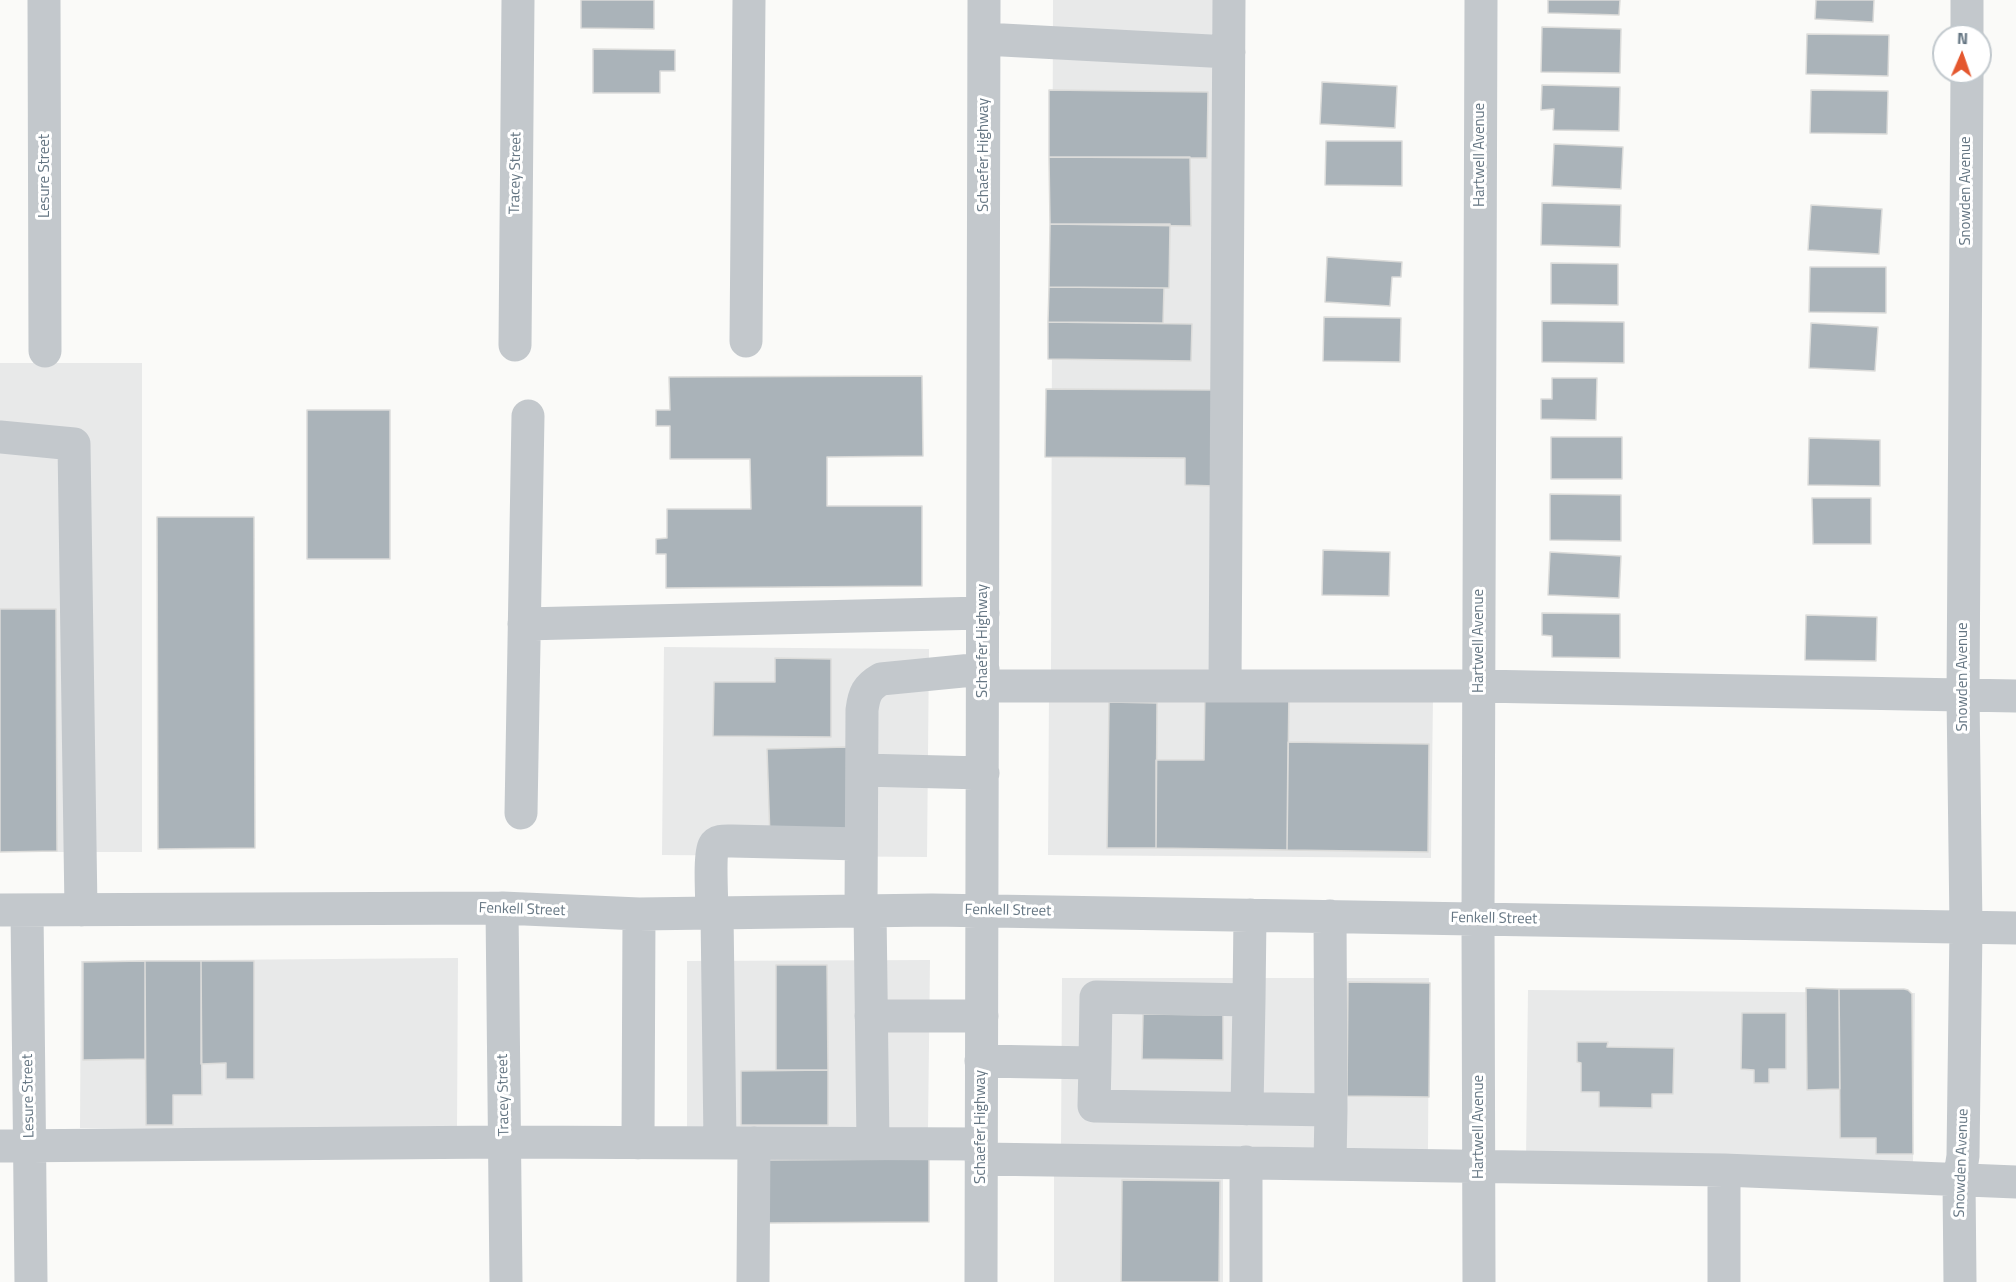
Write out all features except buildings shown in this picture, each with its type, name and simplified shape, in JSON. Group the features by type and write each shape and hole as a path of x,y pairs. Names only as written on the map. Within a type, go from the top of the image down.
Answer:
{"street":[{"name":"Lesure Street","path":"44,0 45,351"},
{"name":"Tracey Street","path":"514,345 518,0"},
{"path":"746,341 749,0"},
{"name":"Schaefer Highway","path":"981,1282 984,0"},
{"path":"1226,686 1229,0"},
{"name":"Hartwell Avenue","path":"1479,1282 1478,686 1481,0"},
{"path":"1967,0 1967,24"},
{"path":"984,39 1229,52"},
{"name":"Snowden Avenue","path":"1960,1282 1959,1181 1963,1156 1966,927 1963,695 1967,84"},
{"path":"521,813 528,416"},
{"path":"0,437 74,444 81,910"},
{"path":"524,624 983,613"},
{"path":"873,1143 871,1016 861,844 862,710 864,694 869,686 881,679 983,677 1226,686 1478,686 2016,696"},
{"path":"862,770 982,773"},
{"path":"720,1143 712,855 714,846 718,842 732,841 861,844"},
{"name":"Tracey Street","path":"502,908 506,1282"},
{"name":"Fenkell Street","path":"14,910 502,908 639,914 866,910 982,911 2016,928"},
{"name":"Lesure Street","path":"14,910 15,1145 31,1282"},
{"path":"638,1143 639,914"},
{"path":"1247,1109 1250,915"},
{"path":"1330,916 1330,1163"},
{"path":"1249,1000 1096,997 1095,1106 1331,1110"},
{"path":"871,1016 982,1016"},
{"path":"981,1061 1095,1063"},
{"path":"15,1145 504,1142 873,1143 981,1151 1246,1162 1724,1170 2016,1182"},
{"path":"753,1282 754,1143"},
{"path":"1246,1162 1246,1282"},
{"path":"1724,1170 1724,1282"}],"shaded area":[{"path":"1053,0 1214,0 1212,671 1051,671"},
{"path":"0,363 142,363 142,852 0,852"},
{"path":"664,647 929,649 927,857 662,855"},
{"path":"1049,695 1433,697 1431,858 1048,855"},
{"path":"458,958 457,1128 80,1128 81,961"},
{"path":"930,960 928,1129 687,1128 687,961"},
{"path":"1062,978 1429,978 1428,1150 1061,1147"},
{"path":"1528,990 1915,993 1913,1163 1526,1159"},
{"path":"1054,1176 1223,1177 1223,1282 1054,1282"}]}
